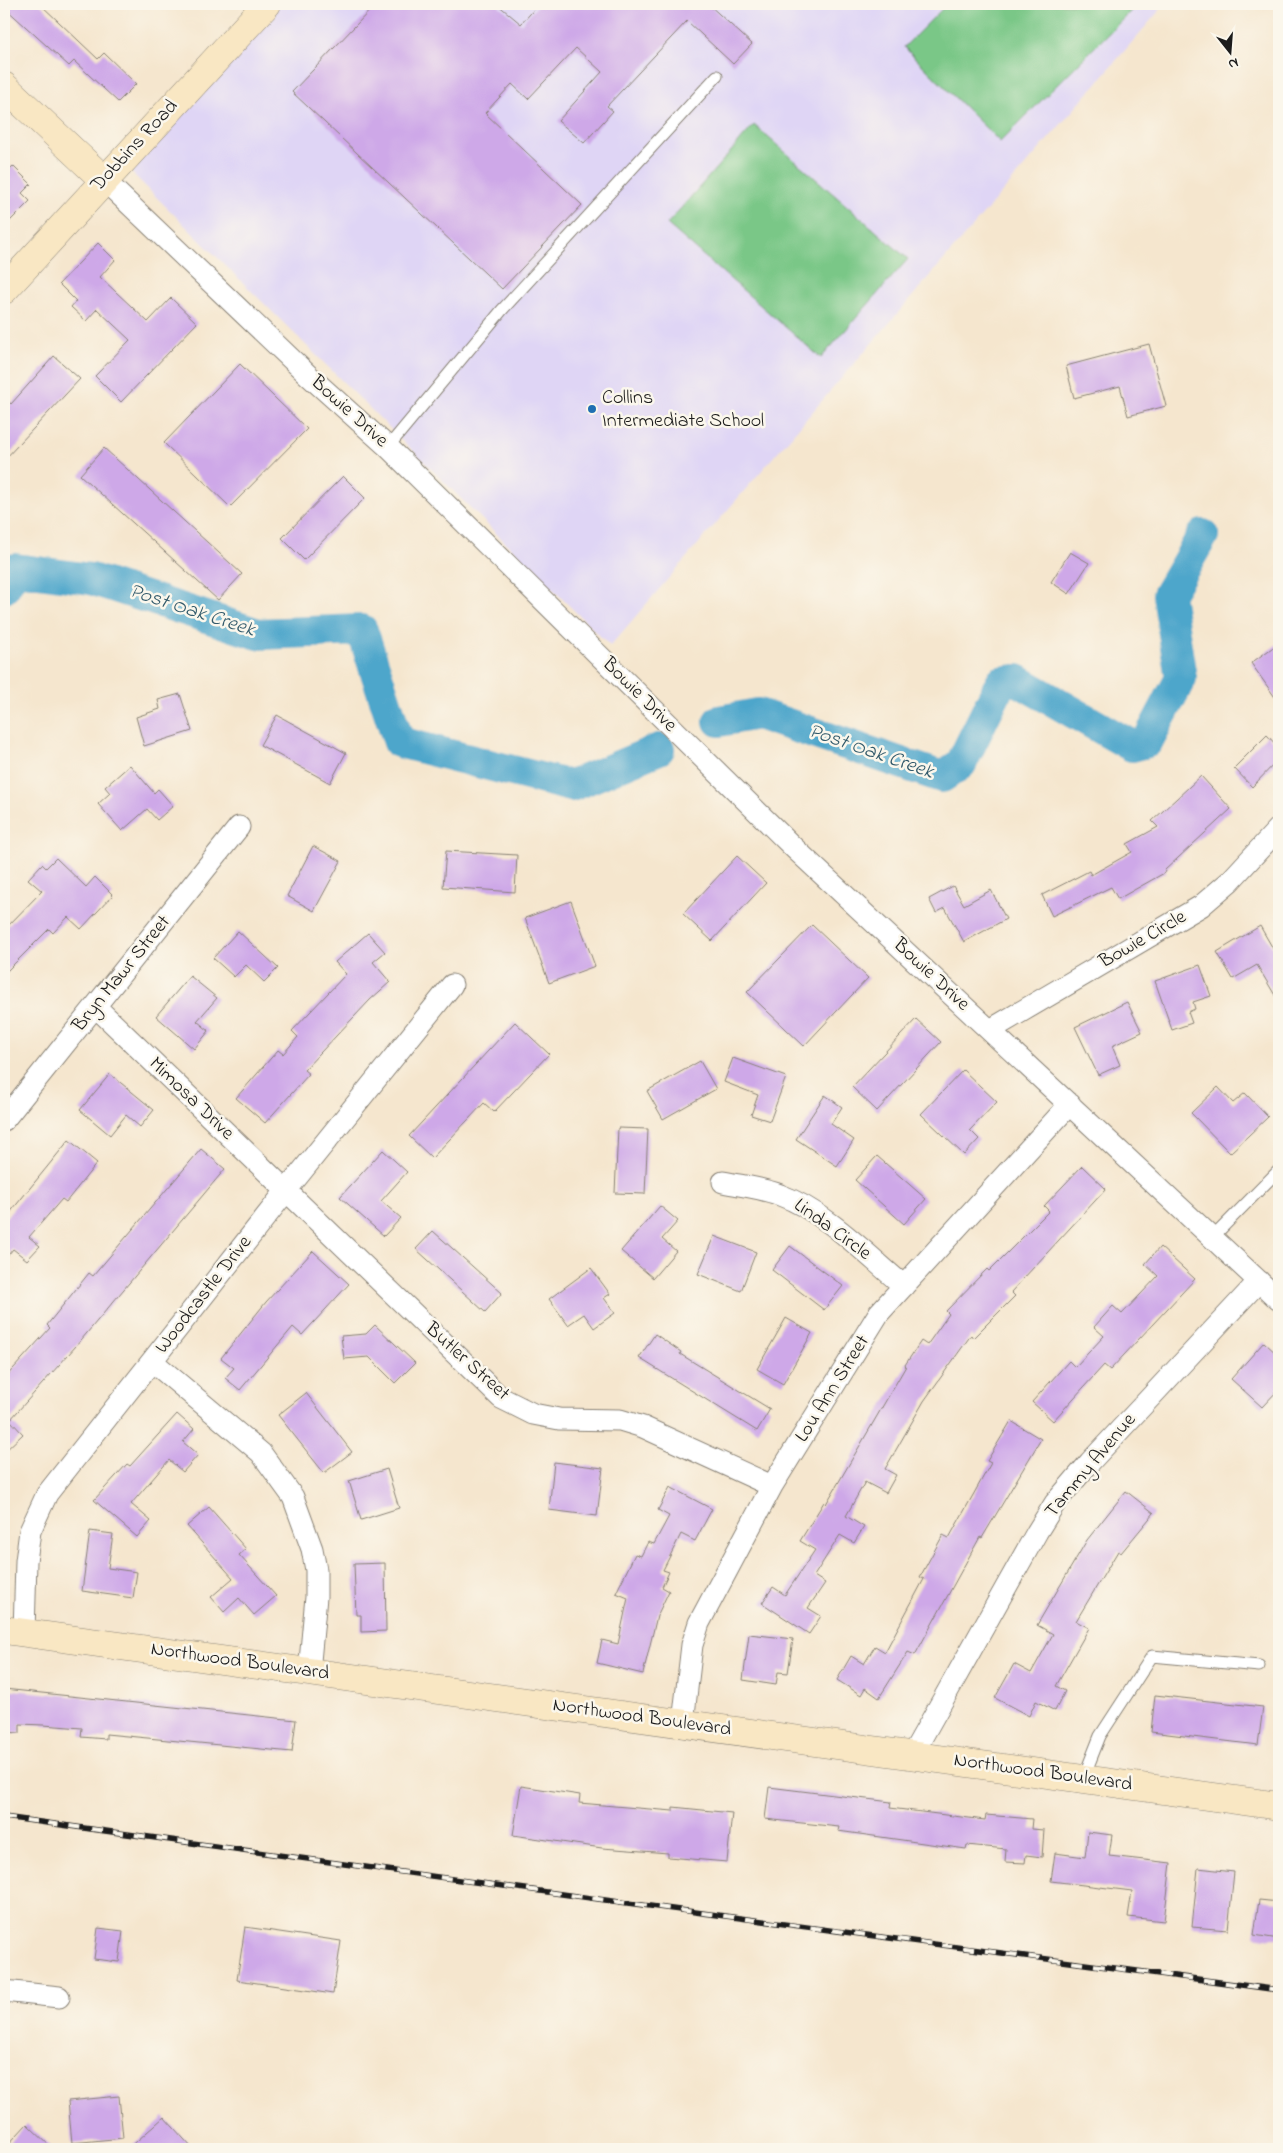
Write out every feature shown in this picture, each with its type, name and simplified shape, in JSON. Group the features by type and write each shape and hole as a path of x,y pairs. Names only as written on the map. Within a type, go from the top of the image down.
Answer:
{"street":[{"name":"Dobbins Road","path":"4,290 267,4"},
{"name":"Bowie Drive","path":"4,86 308,375 388,447 793,847 1279,1300"},
{"name":"Bryn Mawr Street","path":"4,1120 239,827"},
{"name":"Bowie Circle","path":"990,1030 1201,906 1230,881 1279,828"},
{"name":"Woodcastle Drive","path":"14,1631 30,1531 48,1494 286,1191 452,985"},
{"name":"Mimosa Drive","path":"96,1007 286,1191"},
{"name":"Lou Ann Street","path":"683,1723 692,1645 699,1623 772,1486 879,1313 1070,1104"},
{"name":"Linda Circle","path":"723,1182 779,1194 802,1205 828,1222 904,1286"},
{"name":"Butler Street","path":"286,1191 501,1398 532,1414 559,1419 620,1420 643,1427 772,1486"},
{"name":"Tammy Avenue","path":"912,1755 1037,1532 1056,1503 1090,1462 1259,1281"},
{"path":"152,1361 261,1453 293,1497 312,1549 316,1570 316,1597 309,1672"},
{"name":"Northwood Boulevard","path":"14,1631 1279,1806"},
{"path":"4,1991 59,1997"}],"lane":[{"path":"388,447 502,310 717,76"},
{"path":"1213,1237 1279,1170"},
{"path":"1083,1779 1100,1736 1152,1656 1260,1666"}],"shaded area":[{"name":"Collins Intermediate School","path":"267,4 1165,4 610,646 131,172 230,44"}],"green space":[{"path":"947,4 1138,4 1000,142 904,47"},
{"path":"754,125 908,259 821,358 667,224"}],"building":[{"path":"4,4 40,4 98,59 104,53 136,84 118,102 74,61 69,66 4,7"},
{"path":"376,4 497,4 521,24 539,4 708,4 752,44 733,64 687,21 607,106 613,111 584,143 558,121 602,72 576,48 528,99 512,84 485,113 582,205 502,289 292,92"},
{"path":"13,166 31,184 22,193 30,201 4,227 4,174"},
{"path":"98,243 115,260 100,277 148,322 171,298 197,323 121,402 95,376 130,340 97,309 86,321 71,307 76,301 59,284"},
{"path":"1149,344 1166,406 1128,416 1120,386 1074,398 1066,366"},
{"path":"54,356 80,379 4,460 4,397 11,404"},
{"path":"240,364 307,429 230,507 164,443"},
{"path":"104,448 242,574 218,600 80,475"},
{"path":"343,476 365,498 304,560 282,538"},
{"path":"1070,552 1089,563 1069,594 1051,582"},
{"path":"1279,643 1279,703 1251,663"},
{"path":"180,694 192,731 144,746 136,717 160,709 158,700"},
{"path":"277,715 346,753 330,783 260,745"},
{"path":"1267,735 1279,748 1279,759 1252,787 1234,768"},
{"path":"130,765 154,793 158,789 173,806 157,820 147,809 122,831 98,804 110,793 105,787"},
{"path":"1201,776 1231,809 1165,870 1166,872 1118,899 1111,887 1052,916 1042,895 1089,871 1091,875 1132,852 1127,844 1158,827 1152,821"},
{"path":"313,846 341,861 314,911 287,896"},
{"path":"446,851 517,855 515,892 443,887"},
{"path":"737,856 766,883 712,941 683,914"},
{"path":"56,858 86,887 95,877 113,895 81,929 68,917 53,933 49,929 4,974 4,930 42,891 28,879 42,864 46,868"},
{"path":"953,886 964,905 991,890 1006,919 964,942 945,908 936,913 929,899"},
{"path":"571,901 595,966 549,983 525,918"},
{"path":"812,925 868,978 804,1046 747,992"},
{"path":"1260,926 1279,959 1279,1002 1257,965 1233,979 1217,952"},
{"path":"238,931 278,968 264,982 246,965 234,977 213,958"},
{"path":"368,933 385,952 373,962 390,982 370,1000 304,1070 309,1074 265,1123 236,1098 278,1050 283,1054 298,1037 292,1031 346,974 335,962"},
{"path":"1200,965 1211,996 1193,1002 1195,1009 1188,1012 1192,1023 1172,1030 1155,981"},
{"path":"190,976 217,998 197,1021 209,1031 194,1049 156,1016"},
{"path":"1127,1002 1142,1032 1112,1046 1120,1065 1098,1075 1075,1027"},
{"path":"916,1019 941,1042 877,1111 852,1087"},
{"path":"515,1022 549,1054 494,1112 484,1103 432,1158 409,1136"},
{"path":"733,1058 786,1077 770,1121 751,1115 758,1095 724,1082"},
{"path":"700,1061 716,1089 663,1119 647,1091"},
{"path":"963,1070 997,1102 970,1130 979,1139 964,1155 921,1114"},
{"path":"110,1074 154,1110 140,1127 126,1115 110,1135 80,1110"},
{"path":"1218,1087 1233,1103 1245,1093 1268,1117 1230,1153 1191,1113"},
{"path":"825,1095 842,1107 831,1124 854,1140 837,1166 796,1139"},
{"path":"618,1128 648,1129 645,1194 615,1193"},
{"path":"69,1140 97,1163 66,1202 62,1199 29,1237 40,1246 27,1260 13,1249 4,1260 4,1220"},
{"path":"201,1149 225,1169 76,1346 10,1420 23,1434 4,1452 4,1379 50,1328 47,1325 89,1273 93,1276"},
{"path":"383,1150 407,1172 381,1201 401,1218 384,1236 340,1197"},
{"path":"877,1156 926,1199 904,1224 855,1180"},
{"path":"1082,1166 1106,1189 1011,1292 1015,1296 973,1338 971,1335 924,1401 885,1469 896,1475 886,1493 865,1482 846,1516 864,1527 854,1543 840,1535 814,1576 825,1583 808,1608 821,1616 809,1634 762,1603 773,1587 785,1595 815,1550 800,1541 824,1502 826,1504 905,1365 921,1341 927,1345 949,1314 946,1311 987,1269 989,1271 1049,1211 1044,1206"},
{"path":"660,1206 678,1221 662,1239 676,1251 653,1278 621,1251"},
{"path":"433,1231 502,1293 485,1312 416,1249"},
{"path":"714,1236 756,1252 741,1291 698,1274"},
{"path":"790,1246 843,1286 824,1310 772,1270"},
{"path":"1160,1247 1195,1279 1110,1370 1104,1365 1053,1421 1032,1402 1069,1361 1075,1367 1104,1336 1094,1327 1113,1306 1122,1314 1158,1276 1145,1264"},
{"path":"313,1251 349,1284 302,1335 293,1327 240,1390 225,1378 234,1368 221,1358 266,1302"},
{"path":"591,1268 610,1294 604,1298 615,1313 594,1328 584,1314 568,1325 549,1299"},
{"path":"786,1318 812,1333 783,1384 757,1369"},
{"path":"375,1325 415,1363 395,1383 369,1357 344,1359 341,1336 366,1334"},
{"path":"655,1334 681,1352 680,1354 770,1409 757,1431 639,1358"},
{"path":"1264,1342 1279,1356 1279,1389 1262,1407 1231,1379"},
{"path":"306,1393 352,1452 324,1473 278,1415"},
{"path":"177,1414 194,1429 183,1442 198,1455 183,1472 169,1460 131,1504 151,1521 137,1537 94,1500 127,1464 130,1466"},
{"path":"1011,1421 1041,1439 982,1538 980,1537 915,1655 908,1652 879,1698 865,1688 861,1695 837,1680 851,1656 864,1664 875,1646 885,1652 924,1579 920,1577 943,1535 949,1538 991,1463 987,1461"},
{"path":"554,1462 603,1468 597,1516 549,1510"},
{"path":"387,1469 399,1508 361,1520 349,1481"},
{"path":"670,1487 712,1509 695,1541 681,1534 663,1570 669,1572 662,1587 669,1591 657,1616 643,1674 597,1663 602,1640 618,1644 628,1598 616,1593 635,1554 641,1556 648,1542 654,1544 669,1516 658,1510"},
{"path":"1126,1491 1154,1513 1121,1553 1118,1551 1076,1621 1089,1628 1056,1686 1065,1691 1055,1711 1036,1701 1029,1716 995,1698 1014,1664 1031,1673 1053,1634 1037,1625 1087,1540"},
{"path":"209,1507 246,1549 239,1555 276,1596 254,1615 239,1598 224,1612 211,1597 233,1578 187,1526"},
{"path":"90,1531 113,1534 108,1568 137,1572 133,1598 82,1591"},
{"path":"385,1563 386,1631 361,1632 361,1615 356,1615 354,1564"},
{"path":"749,1634 793,1639 788,1673 778,1672 776,1685 743,1680"},
{"path":"4,1689 296,1720 292,1752 106,1734 106,1739 81,1737 82,1728 43,1725 20,1724 20,1733 4,1732"},
{"path":"1155,1695 1263,1707 1258,1745 1151,1732"},
{"path":"521,1786 580,1795 579,1803 673,1811 673,1807 732,1813 727,1862 668,1857 668,1853 602,1848 513,1835"},
{"path":"769,1787 891,1802 890,1808 985,1820 986,1815 1032,1819 1031,1829 1044,1830 1042,1857 1026,1855 1025,1863 1005,1862 1006,1849 967,1845 966,1849 838,1831 839,1827 765,1819"},
{"path":"1088,1832 1112,1835 1109,1856 1171,1863 1164,1921 1128,1917 1132,1891 1051,1881 1055,1853 1085,1857"},
{"path":"1198,1868 1234,1872 1228,1930 1192,1927"},
{"path":"1259,1900 1279,1902 1279,1939 1254,1935"},
{"path":"245,1927 341,1941 333,1994 237,1980"},
{"path":"98,1928 123,1931 119,1962 94,1959"},
{"path":"119,2096 123,2138 72,2143 68,2101"},
{"path":"164,2117 193,2149 128,2149"},
{"path":"27,2124 53,2149 4,2149"}],"waterway":[{"name":"Post Oak Creek","path":"719,721 758,714 942,777 961,764 1001,682 1017,680 1132,746 1147,742 1181,678 1168,595 1203,535"},
{"name":"Post Oak Creek","path":"4,588 15,569 91,579 258,634 362,630 399,742 571,786 659,749"}],"railway":[{"path":"4,1817 1279,1990"}],"place":[{"name":"Collins Intermediate School","path":"592,409"}]}
